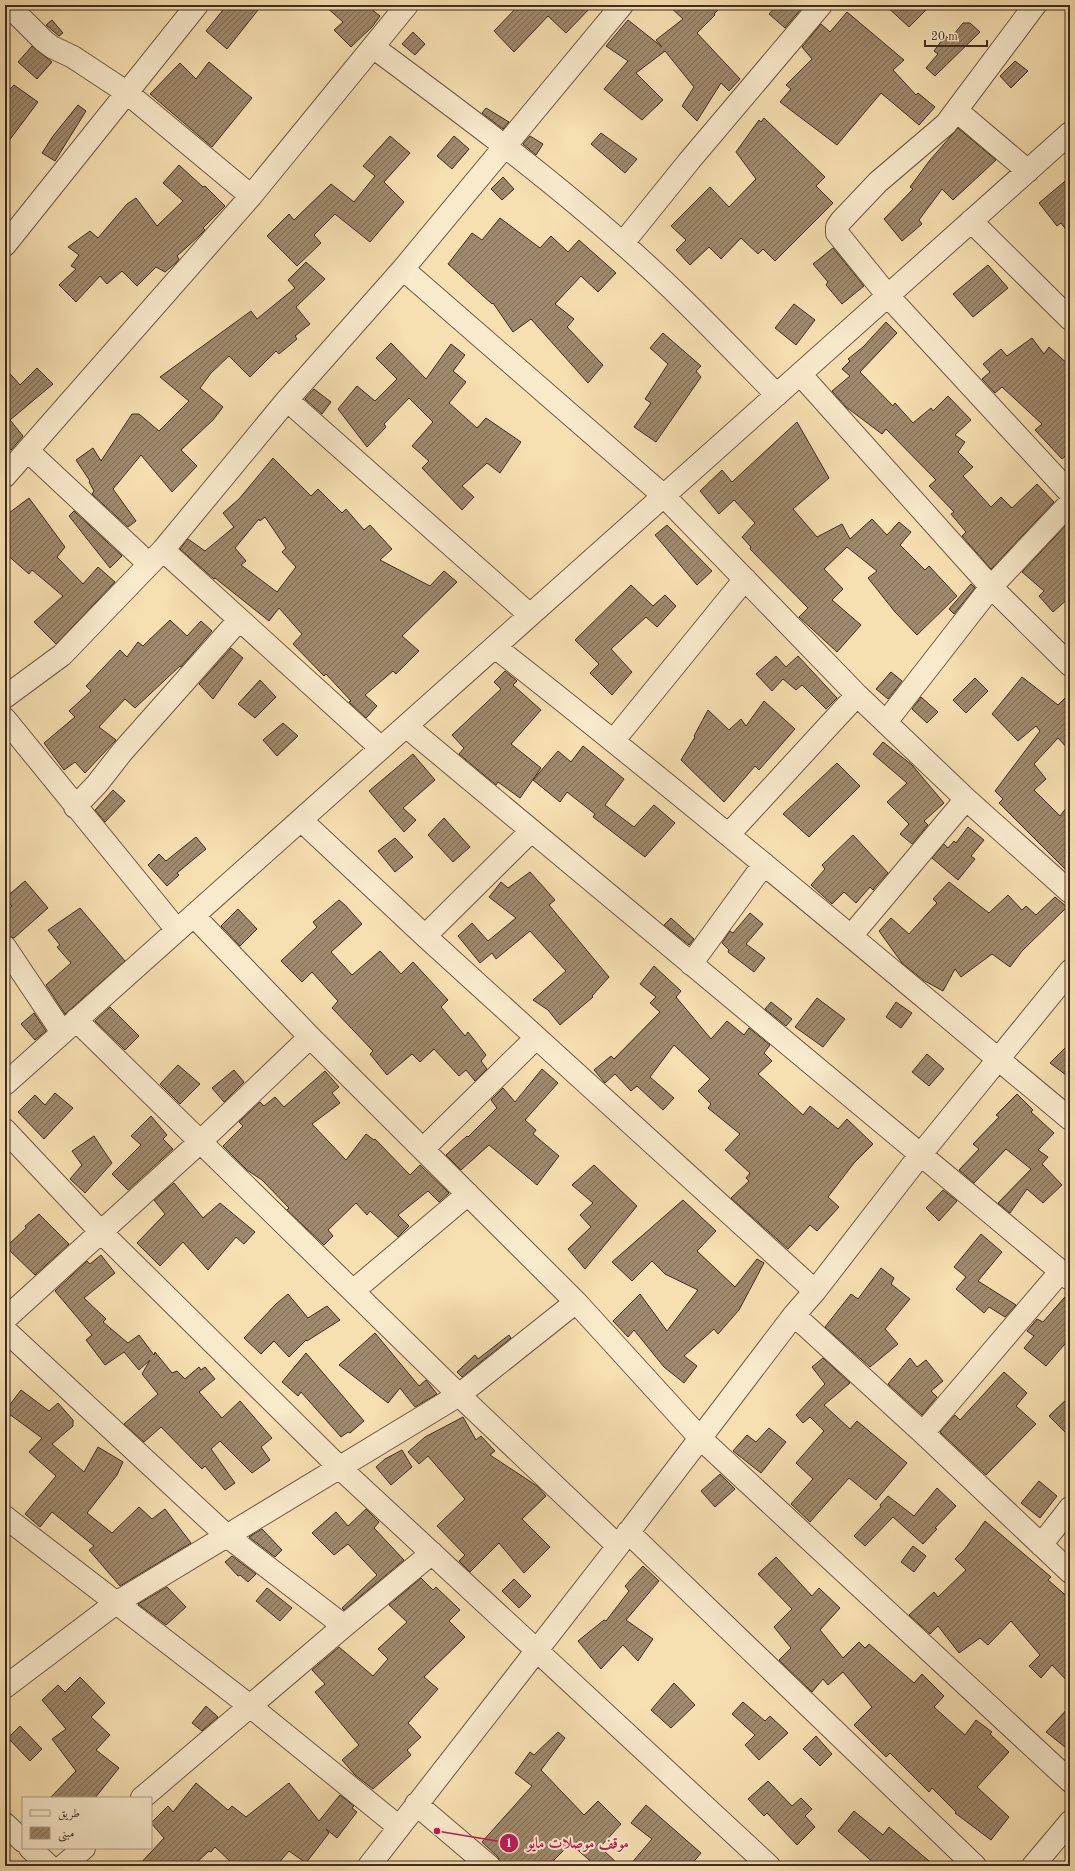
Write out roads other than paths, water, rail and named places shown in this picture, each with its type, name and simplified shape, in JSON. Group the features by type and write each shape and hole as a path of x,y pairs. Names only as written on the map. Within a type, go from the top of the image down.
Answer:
{"street":[{"path":"8,5 52,47 73,57 126,92 252,196"},
{"path":"5,245 197,5"},
{"path":"5,476 252,196 407,5"},
{"path":"5,698 62,655 156,557 287,400 403,269 622,5"},
{"path":"623,243 690,160 821,5"},
{"path":"1035,5 946,124 878,182 840,221 837,227 837,234 888,296 1070,493"},
{"path":"373,47 505,146 623,243 710,327 777,395"},
{"path":"957,111 1028,171"},
{"path":"5,1084 1070,133"},
{"path":"971,222 1070,319"},
{"path":"403,269 664,496 857,696 966,799 1070,892"},
{"path":"800,374 991,587 1070,665"},
{"path":"287,400 530,615"},
{"path":"28,451 156,557 239,620 381,748"},
{"path":"886,722 991,587 1070,502"},
{"path":"614,740 745,579"},
{"path":"75,807 97,784 122,752 239,620"},
{"path":"494,647 614,740 729,834 1070,1119"},
{"path":"729,834 857,696"},
{"path":"5,719 75,807 177,930"},
{"path":"406,726 1066,1275 923,1433"},
{"path":"851,936 966,799"},
{"path":"301,820 536,1038 815,1291"},
{"path":"425,936 532,831"},
{"path":"691,964 764,864"},
{"path":"194,916 310,1037 576,1302 700,1438 1070,1781"},
{"path":"5,946 69,1026 200,1142 459,1394 623,1539 975,1866"},
{"path":"369,1866 536,1652 794,1315 815,1291 921,1154 1070,971"},
{"path":"5,1319 200,1142 310,1037"},
{"path":"423,1149 536,1038"},
{"path":"5,1130 101,1232 340,1468 536,1652 769,1866"},
{"path":"353,1291 468,1194"},
{"path":"5,1687 116,1603 340,1468 459,1394 576,1302"},
{"path":"794,1315 923,1433 1070,1572"},
{"path":"5,1330 227,1536 344,1626"},
{"path":"1041,1545 1070,1508"},
{"path":"5,1517 250,1706 399,1827"},
{"path":"143,1797 432,1553"},
{"path":"416,1804 489,1866"},
{"path":"1033,1866 1070,1822"},
{"path":"5,1824 22,1840"},
{"path":"31,1849 49,1866"},
{"path":"63,1866 83,1849"}],"place":[{"name":"موقف موصلات مايو","path":"437,1831"}]}
